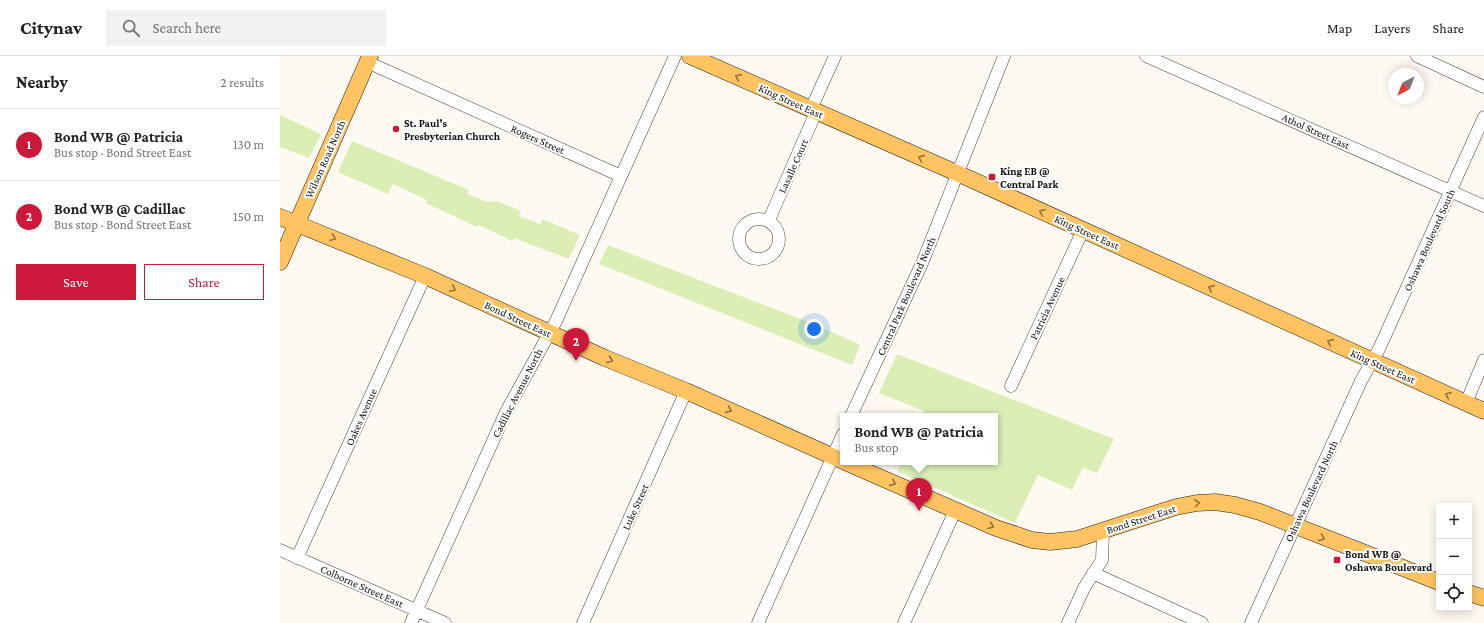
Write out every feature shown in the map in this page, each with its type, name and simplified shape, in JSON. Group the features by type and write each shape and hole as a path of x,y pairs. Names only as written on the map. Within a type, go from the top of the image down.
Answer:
{"main road":[{"name":"King Street East","path":"690,56 1083,230 1484,411"},
{"name":"Wilson Road North","path":"280,262 368,59"},
{"name":"Bond Street East","path":"280,217 425,276 548,333 686,391 840,460"},
{"name":"Bond Street East","path":"851,465 955,511 1014,535 1032,540 1062,541 1103,532 1176,507 1204,502 1235,505 1436,581"},
{"path":"1472,594 1484,598"}],"street":[{"name":"Cadillac Avenue North","path":"411,623 506,412 548,333 556,321 675,56"},
{"name":"Lasalle Court","path":"768,220 814,111 835,56"},
{"name":"Central Park Boulevard North","path":"852,413 923,261 1004,56"},
{"path":"1416,56 1484,87"},
{"name":"Athol Street East","path":"1151,57 1484,206"},
{"name":"Rogers Street","path":"368,59 621,176"},
{"name":"Oshawa Boulevard South","path":"1373,361 1484,118"},
{"name":"Patricia Avenue","path":"1011,386 1083,230"},
{"name":"Oakes Avenue","path":"297,558 425,276"},
{"path":"1466,403 1484,360"},
{"name":"Oshawa Boulevard North","path":"1251,623 1361,382 1373,361"},
{"name":"Luke Street","path":"583,623 686,391"},
{"path":"758,623 840,460"},
{"path":"904,623 955,511"},
{"path":"1068,623 1084,588 1102,560 1103,532"},
{"name":"Colborne Street East","path":"280,550 445,623"},
{"path":"1093,573 1202,623"}],"green space":[{"path":"280,115 321,134 309,158 280,147"},
{"path":"352,141 469,190 467,194 488,202 497,201 521,211 519,216 540,224 542,219 580,235 569,259 514,238 512,241 479,225 477,227 426,203 427,200 393,184 388,194 338,172"},
{"path":"608,245 821,327 860,345 852,365 599,264"},
{"path":"897,354 1114,439 1097,473 1083,468 1072,490 1038,475 1015,523 897,471 900,465 998,465 998,413 923,413 924,411 879,393"}],"place":[{"name":"St. Paul's Presbyterian Church","path":"396,129"},
{"name":"King EB @ Central Park","path":"992,177"},
{"name":"Bond WB @ Cadillac","path":"576,361"},
{"name":"Bond WB @ Patricia","path":"919,511"},
{"name":"Bond WB @ Oshawa Boulevard","path":"1337,560"}]}
